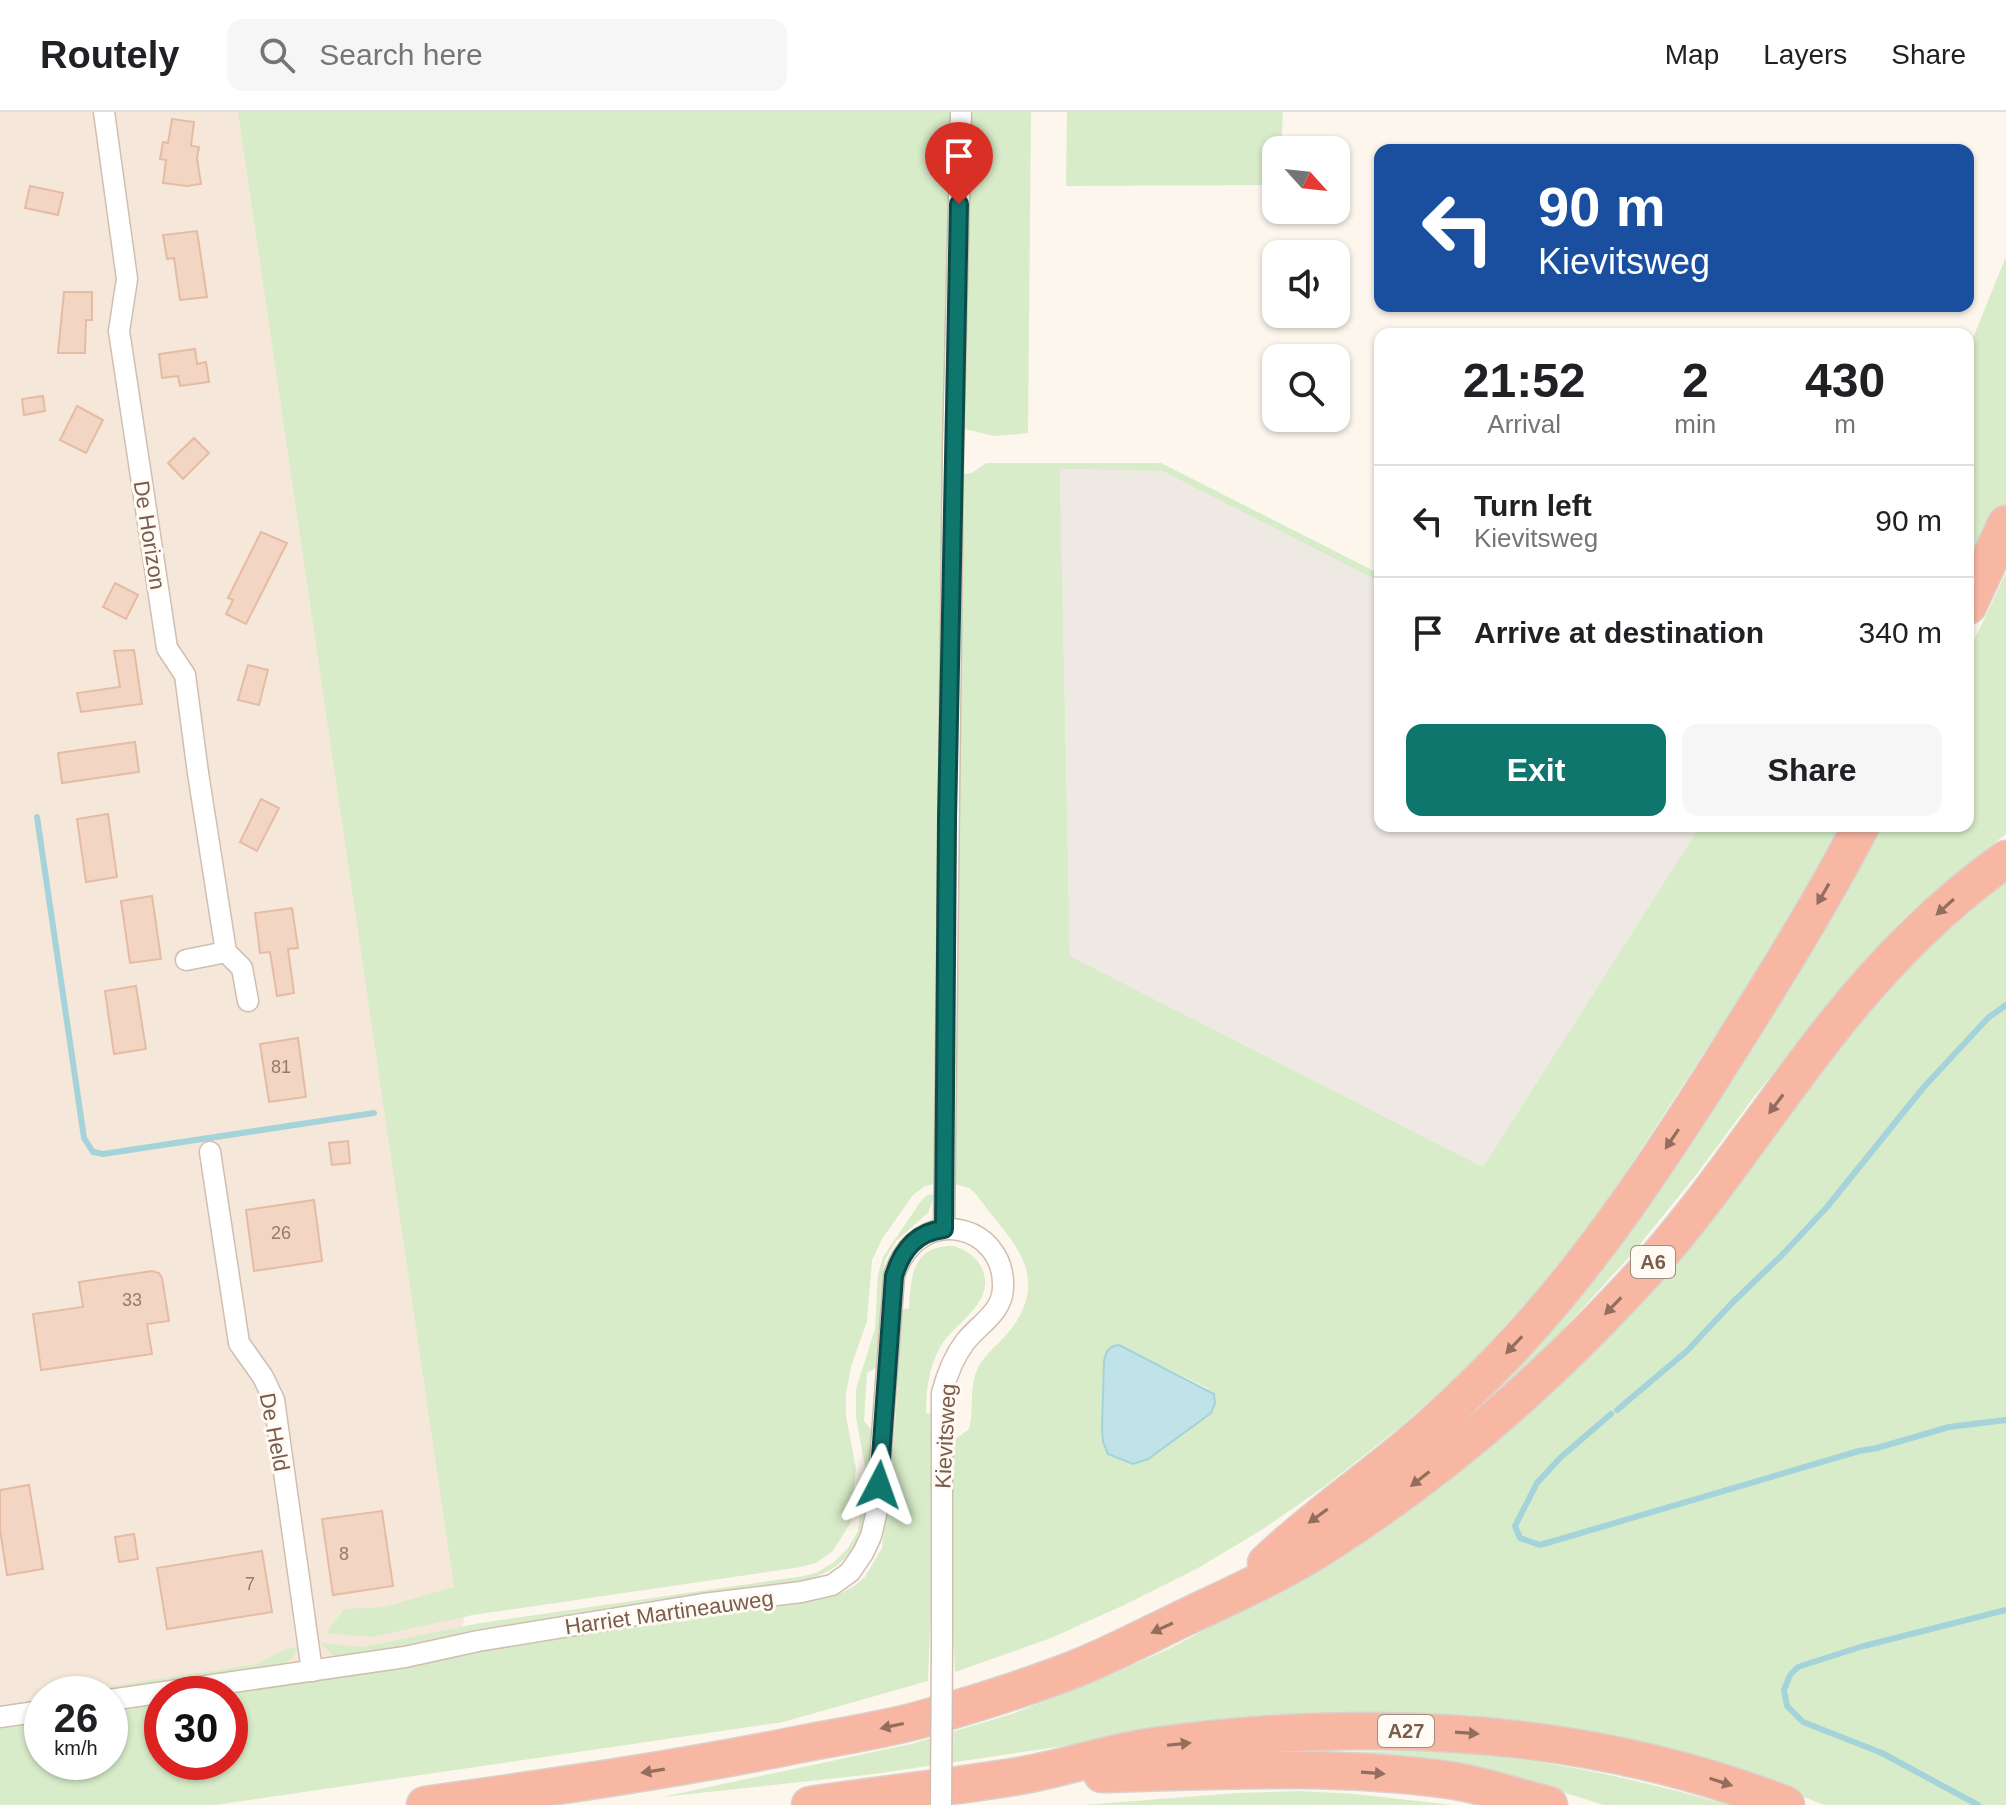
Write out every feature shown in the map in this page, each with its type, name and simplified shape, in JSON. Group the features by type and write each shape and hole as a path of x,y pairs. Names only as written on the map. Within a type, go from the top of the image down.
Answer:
{"highway":[{"path":"1974,593 2006,524"},
{"name":"A6","path":"1233,1595 1303,1527 1409,1446 1450,1408 1539,1318 1577,1272 1686,1119 1778,971 1858,832"},
{"name":"A6","path":"1233,1595 1329,1543 1397,1497 1557,1363 1676,1236 1834,1025 1890,961 1948,904 2006,859"},
{"path":"425,1805 730,1759 915,1721 1078,1668 1233,1595"},
{"name":"A27","path":"810,1805 1021,1775 1153,1746 1297,1732 1410,1731 1510,1737 1592,1749 1691,1772 1786,1805"},
{"name":"A27","path":"1021,1775 1355,1772 1453,1781 1549,1805"}],"street":[{"name":"De Horizon","path":"104,112 127,279 119,331 167,648 185,675 226,952 242,968 248,1001"},
{"path":"944,1229 953,451 961,112"},
{"path":"186,960 226,952"},
{"name":"De Held","path":"210,1152 239,1343 263,1377 274,1400 312,1671"},
{"name":"Kievitsweg","path":"941,1805 942,1393 952,1362 966,1341 992,1316 1003,1291 998,1261 983,1241 963,1231 944,1229"},
{"name":"Harriet Martineauweg","path":"128,1697 405,1657 508,1636 832,1585 850,1572 863,1553 876,1515 894,1276 899,1259 920,1236 931,1230 944,1229"},
{"path":"0,1717 24,1714"}],"shaded area":[{"path":"0,112 252,112 467,1600 447,1720 248,1696 248,1676 144,1676 144,1763 128,1765 128,1676 24,1676 24,1780 0,1783"},
{"path":"1060,469 1162,471 1374,579 1374,832 1696,832 1483,1167 1070,956"}],"green space":[{"path":"238,112 953,112 935,1184 925,1186 913,1195 882,1239 872,1260 867,1321 851,1367 846,1393 846,1416 856,1469 851,1522 833,1551 816,1563 473,1615 372,1637 326,1633 344,1609 384,1607 454,1587"},
{"path":"971,112 1031,112 1028,433 994,436 965,429"},
{"path":"1067,112 1283,112 1282,136 1262,136 1262,185 1066,186"},
{"path":"2006,257 2006,504 1974,571 1974,335"},
{"path":"986,463 1161,463 1374,571 1374,579 1162,471 1060,469 1070,956 1483,1167 1696,832 1843,832 1604,1206 1538,1289 1467,1368 1399,1428 1325,1486 1263,1529 1198,1568 1051,1638 955,1672 951,1563 953,1441 969,1429 973,1383 978,1368 1014,1325 1024,1305 1028,1287 1026,1270 1011,1239 976,1194 969,1188 955,1184 964,474 972,473","holes":["1120,1345 1209,1389 1103,1442 1104,1361 1113,1346"]},
{"path":"2006,573 2006,834 1902,920 1756,1094 1632,1254 1547,1347 1477,1410 1473,1406 1871,832 1974,832 1974,640"},
{"path":"2006,876 2006,1805 1824,1805 1753,1777 1199,1726 874,1774 662,1797 911,1744 1012,1714 1173,1647 1265,1597 1411,1503 1894,978"},
{"path":"935,1194 928,1213 896,1241 885,1260 877,1367 867,1373 864,1421 874,1432 869,1503 857,1542 845,1558 827,1572 802,1582 474,1630 345,1656 333,1655 320,1643 363,1647 480,1623 804,1576 834,1562 848,1548 858,1531 865,1467 856,1417 856,1389 875,1329 878,1275 883,1257 921,1201 927,1195"},
{"path":"954,1246 967,1252 982,1269 985,1281 979,1302 940,1347 928,1387 926,1413 933,1414 933,1545 928,1681 783,1722 215,1805 0,1805 0,1729 24,1726 24,1780 128,1780 128,1709 144,1707 144,1780 248,1780 248,1691 411,1665 471,1650 808,1601 841,1593 854,1586 865,1577 882,1548 896,1412 902,1309 909,1309 916,1265 930,1251"},
{"path":"298,1646 289,1660 269,1668 217,1676 178,1676 257,1664"},
{"path":"144,1681 144,1687 128,1690 128,1684"},
{"path":"1432,1751 1519,1759 1624,1778 1729,1805 1604,1805 1540,1785 1280,1754"},
{"path":"1301,1791 1453,1805 1083,1805 1237,1793"}],"water":[{"path":"1119,1345 1214,1394 1211,1413 1148,1459 1133,1464 1108,1454 1103,1442 1104,1361 1108,1350"}],"building":[{"path":"172,119 194,122 191,146 199,147 197,158 201,184 163,183 166,160 160,159 163,142 168,143"},
{"path":"30,186 63,193 58,215 25,208"},
{"path":"197,231 207,297 180,300 174,258 167,259 163,235"},
{"path":"64,292 92,292 92,320 86,320 85,353 58,353"},
{"path":"195,349 197,364 206,362 209,382 180,386 178,376 162,378 159,354"},
{"path":"43,396 45,411 24,415 22,399"},
{"path":"77,406 103,420 86,453 60,440"},
{"path":"194,438 209,453 183,479 168,463"},
{"path":"261,532 287,543 246,624 226,614 233,600 228,598"},
{"path":"115,583 138,595 126,619 103,607"},
{"path":"134,650 142,704 81,712 77,693 120,687 114,651"},
{"path":"248,665 268,670 259,705 238,700"},
{"path":"135,742 139,772 62,783 58,753"},
{"path":"261,799 279,808 257,851 240,842"},
{"path":"108,814 117,877 86,882 77,819"},
{"path":"152,896 161,959 130,963 121,901"},
{"path":"292,908 298,948 288,949 294,993 277,996 270,952 260,953 255,913"},
{"path":"136,986 146,1049 114,1054 105,991"},
{"path":"298,1038 306,1097 269,1102 260,1044"},
{"path":"348,1141 350,1163 332,1165 329,1143"},
{"path":"314,1200 322,1261 254,1271 246,1210"},
{"path":"152,1271 162,1278 169,1321 147,1324 152,1354 41,1370 33,1314 83,1307 79,1282"},
{"path":"29,1485 43,1569 7,1575 0,1530 0,1490"},
{"path":"382,1511 393,1586 333,1595 322,1519"},
{"path":"134,1534 138,1559 119,1562 115,1537"},
{"path":"262,1551 272,1612 167,1629 157,1568"}],"waterway":[{"path":"37,817 84,1138 93,1152 103,1154 374,1113"},
{"path":"1617,1410 1687,1351 1783,1254 1827,1207 1923,1088 1988,1018 2006,1005"},
{"path":"1611,1414 1561,1457 1537,1483 1515,1526 1520,1538 1540,1545 1859,1451 1949,1427 2006,1420"},
{"path":"1978,1805 1882,1753 1803,1722 1787,1706 1784,1690 1790,1675 1798,1667 1860,1647 2006,1610"}],"route":[{"path":"879,1485 894,1276 899,1259 909,1245 931,1230 944,1229 947,820 959,204"}]}
